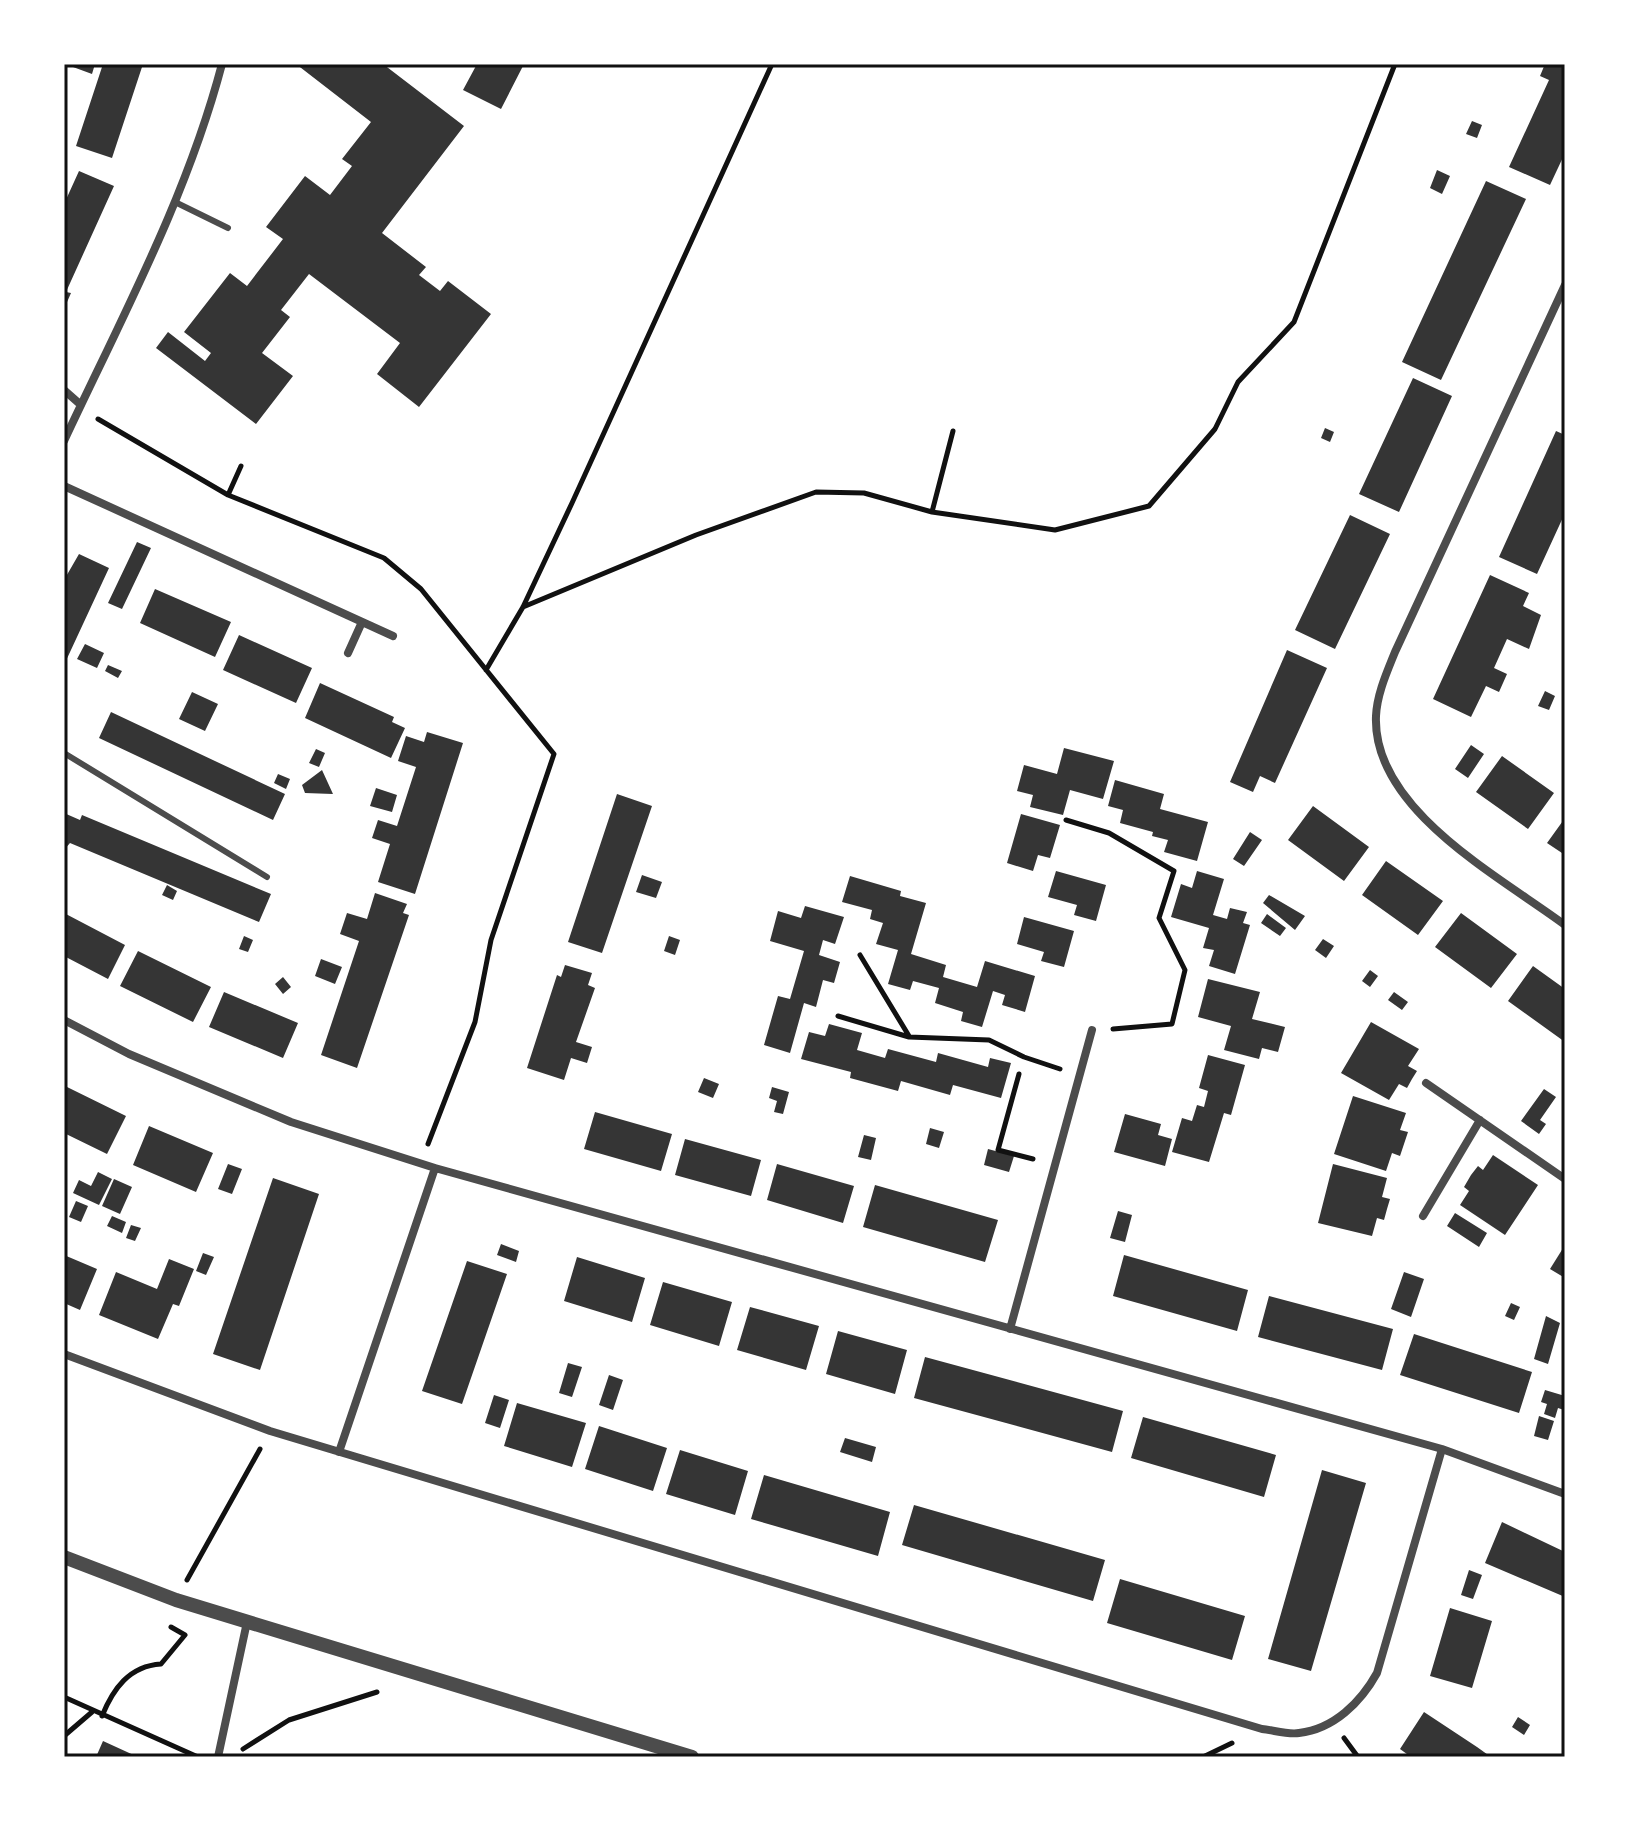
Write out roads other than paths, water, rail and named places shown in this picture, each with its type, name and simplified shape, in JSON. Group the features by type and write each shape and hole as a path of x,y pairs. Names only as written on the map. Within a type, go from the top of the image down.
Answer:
{"street":[{"path":"64,441 177,203 208,117 222,64"},
{"path":"1565,285 1395,652 1376,715 1379,751 1393,784 1421,817 1565,925"},
{"path":"64,390 81,405"},
{"path":"64,486 393,636"},
{"path":"348,653 362,622"},
{"path":"64,1020 129,1054 291,1122 435,1168 1442,1449 1565,1494"},
{"path":"1010,1329 1092,1030"},
{"path":"1426,1083 1565,1179"},
{"path":"1423,1216 1480,1120"},
{"path":"339,1452 435,1168"},
{"path":"64,1354 270,1431 1262,1729 1299,1733 1331,1722 1350,1709 1366,1692 1377,1673 1442,1449"},
{"path":"64,1557 176,1600 692,1757"},
{"path":"218,1757 247,1622"}],"lane":[{"path":"177,203 228,228"},
{"path":"64,753 267,877"}]}
